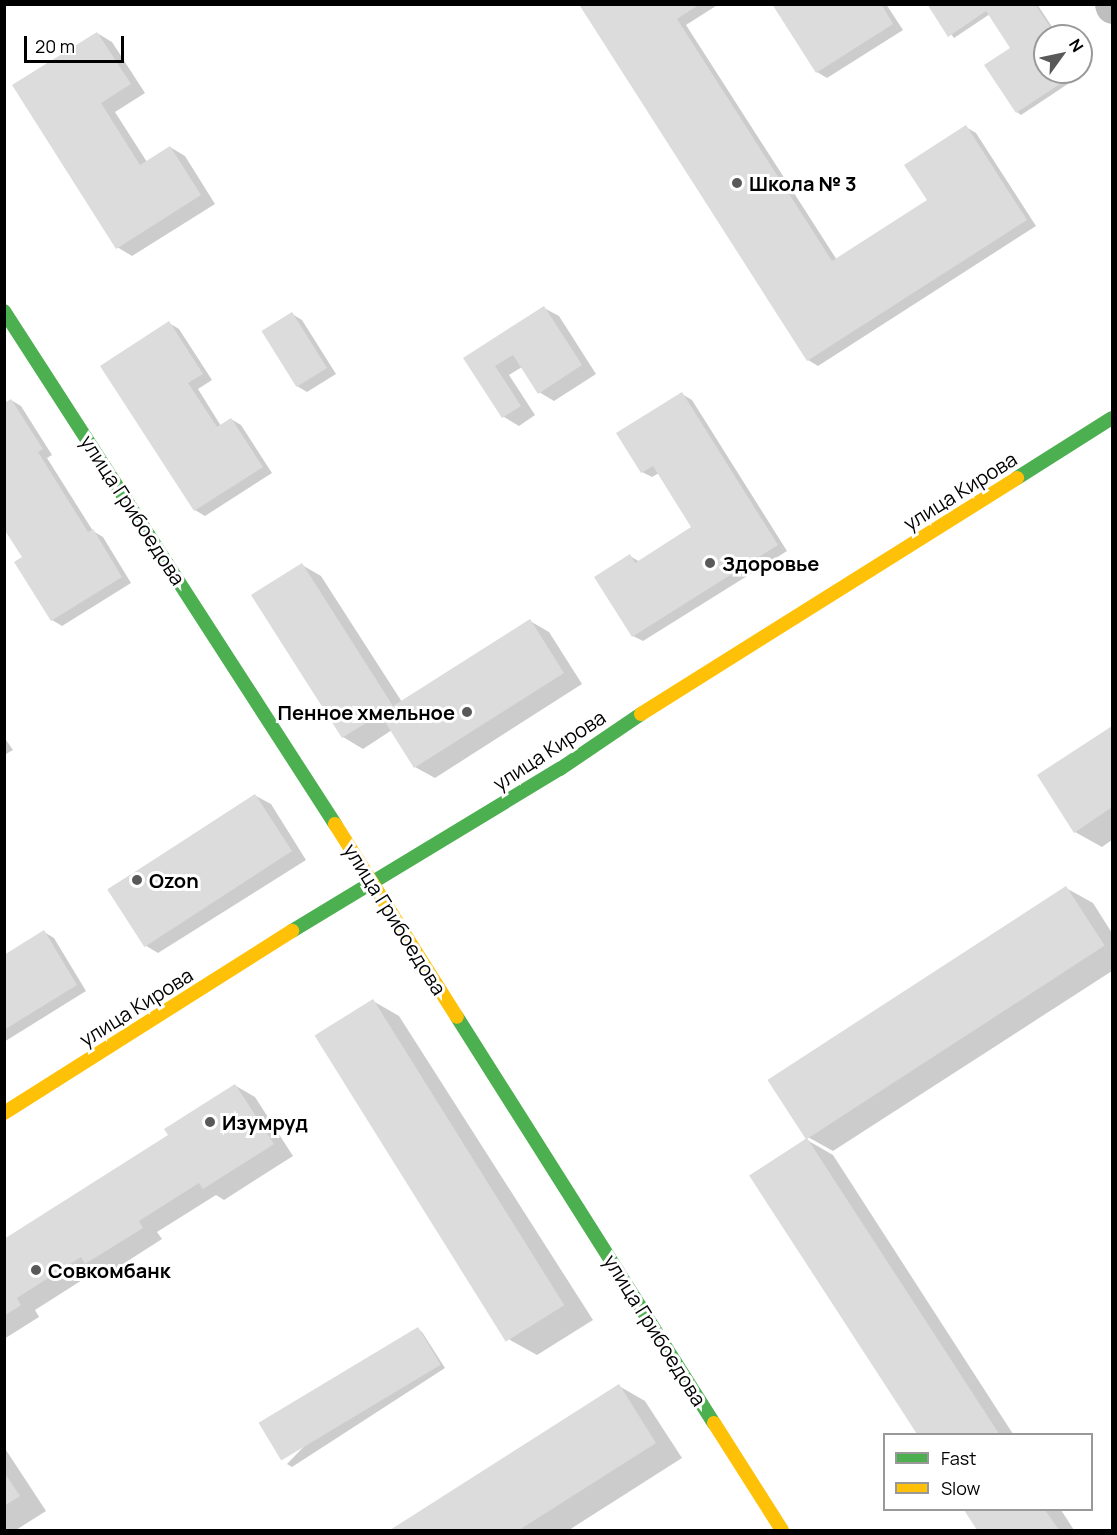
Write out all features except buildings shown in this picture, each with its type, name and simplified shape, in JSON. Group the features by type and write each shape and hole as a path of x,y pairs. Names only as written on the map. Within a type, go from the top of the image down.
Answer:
{"street":[{"name":"улица Грибоедова","path":"4,311 372,882 782,1530"},
{"name":"улица Кирова","path":"4,1113 372,882 560,769 650,708 1113,418"}],"traffic: fast":[{"path":"4,311 335,824"},
{"path":"1017,478 1112,418"},
{"path":"292,931 560,769 641,714"},
{"path":"457,1017 714,1423"}],"traffic: slow":[{"path":"641,714 1017,478"},
{"path":"335,824 457,1017"},
{"path":"4,1113 292,931"},
{"path":"714,1423 782,1530"}],"place":[{"name":"Школа № 3","path":"737,183"},
{"name":"Здоровье","path":"710,563"},
{"name":"Пенное хмельное","path":"467,712"},
{"name":"Ozon","path":"137,880"},
{"name":"Изумруд","path":"210,1122"},
{"name":"Совкомбанк","path":"36,1270"}]}
